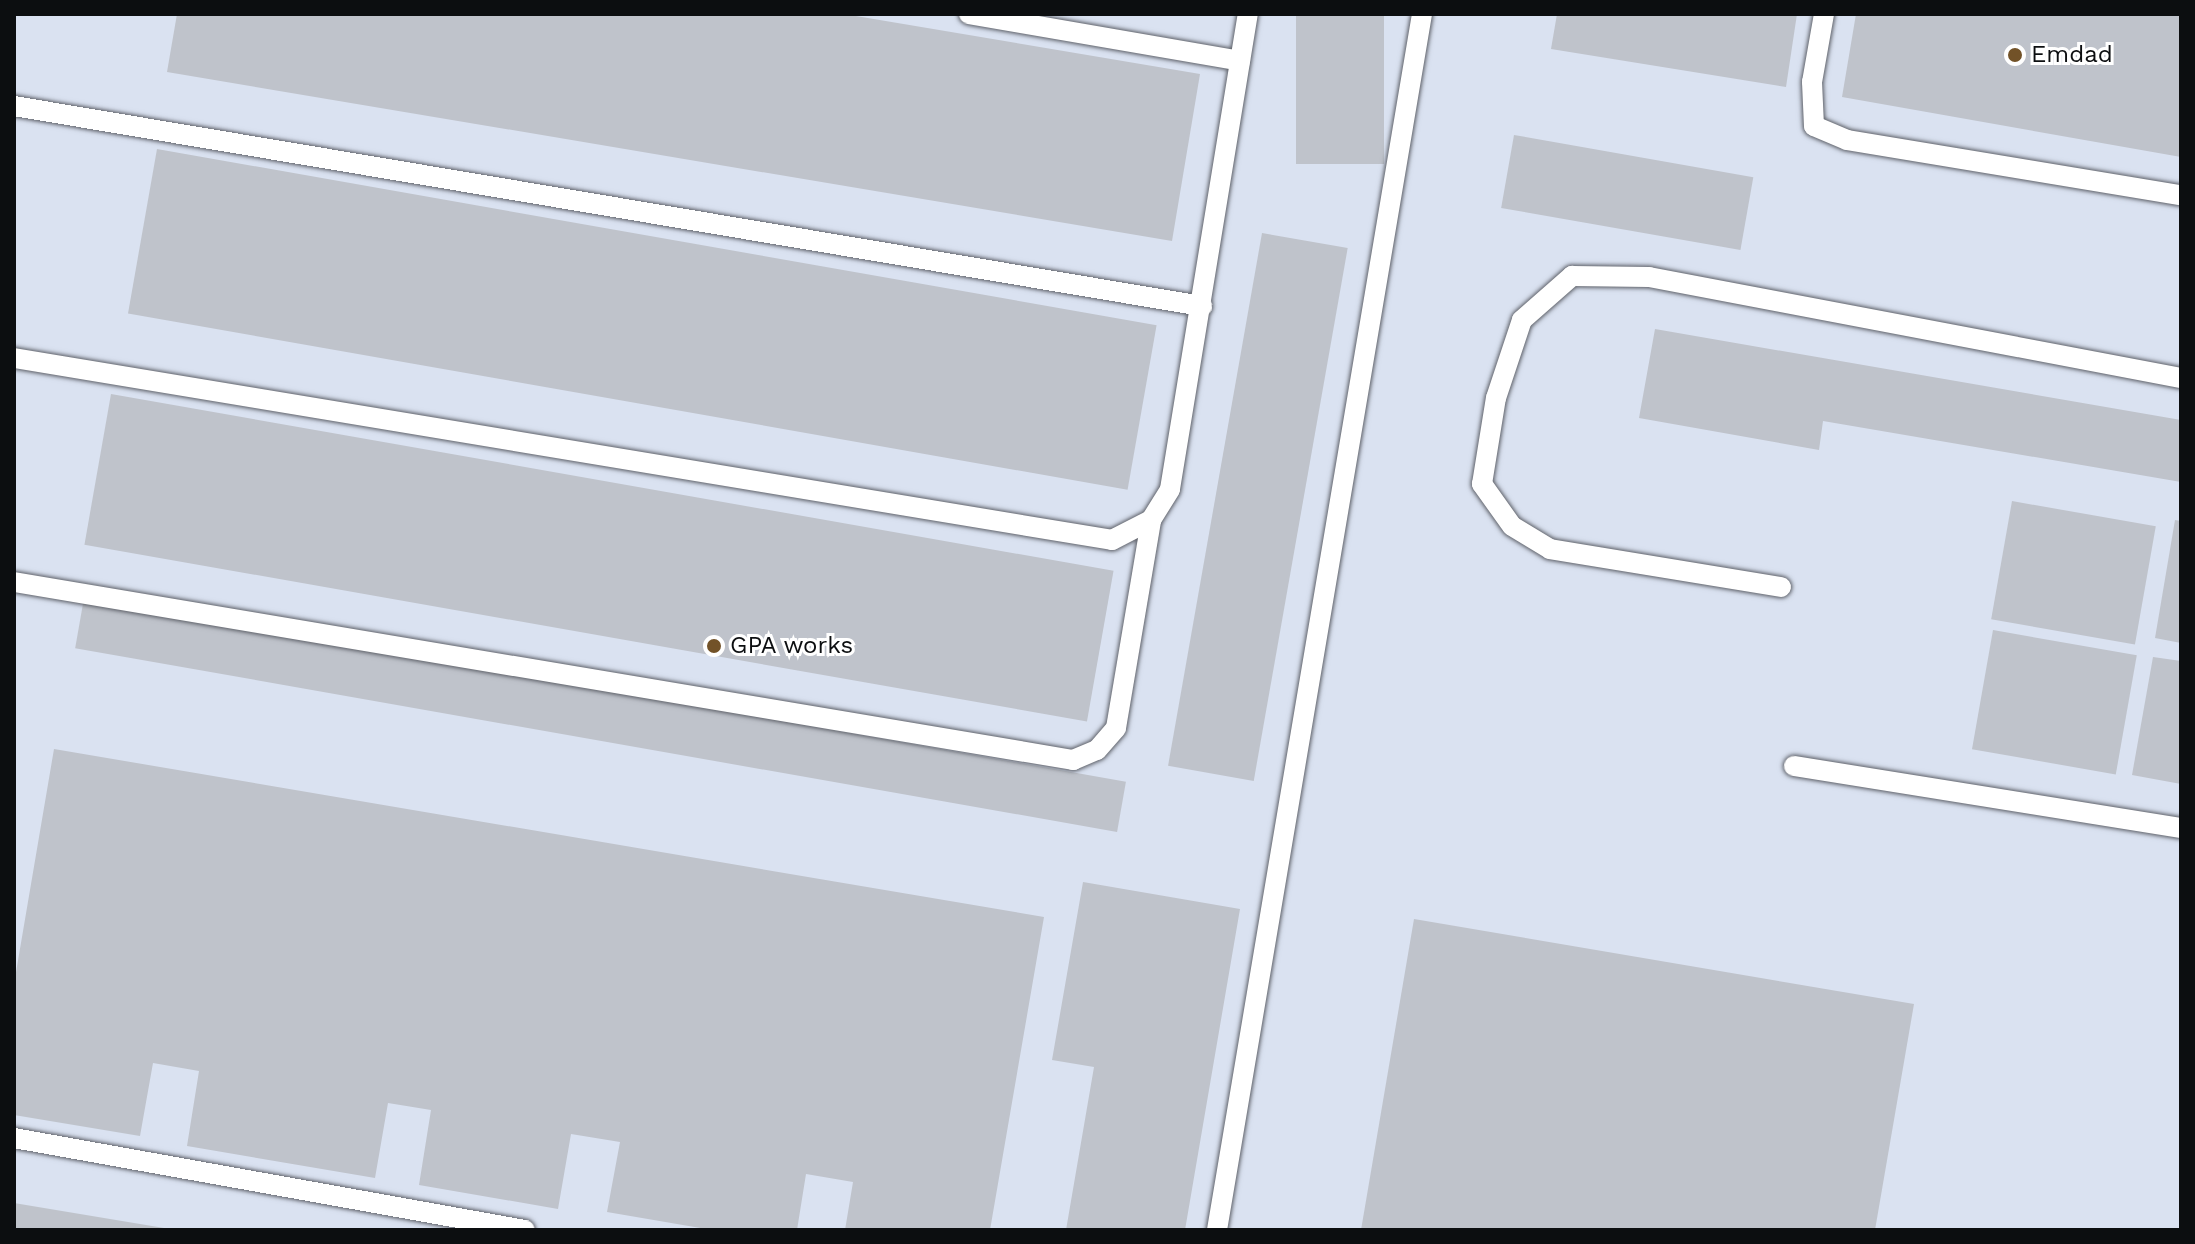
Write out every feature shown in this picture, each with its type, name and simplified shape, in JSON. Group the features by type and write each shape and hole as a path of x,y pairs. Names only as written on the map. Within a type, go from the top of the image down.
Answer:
{"lane":[{"path":"969,14 1240,61"},
{"path":"14,582 1073,760 1097,750 1116,728 1151,520 1170,489 1248,14"},
{"path":"1217,1230 1422,14"},
{"path":"1824,14 1812,82 1814,126 1847,140 2181,195"},
{"path":"14,106 1202,306"},
{"path":"1781,587 1550,549 1512,526 1482,484 1496,398 1522,320 1572,276 1649,277 2181,378"},
{"path":"14,358 1112,540 1151,520"},
{"path":"1794,766 2181,828"},
{"path":"14,1138 525,1230"}],"shaded area":[{"path":"14,14 2181,14 2181,1230 14,1230"}],"building":[{"path":"177,14 844,14 1200,74 1172,241 167,72"},
{"path":"1296,14 1384,14 1384,164 1296,164"},
{"path":"1557,14 1797,14 1786,87 1551,49"},
{"name":"Emdad","path":"1856,14 2181,14 2181,157 1842,97"},
{"path":"1514,135 1753,177 1740,250 1501,208"},
{"path":"157,149 1157,325 1128,490 128,313"},
{"path":"1262,233 1348,248 1254,781 1168,766"},
{"path":"1655,329 2181,420 2181,482 1823,421 1819,450 1639,418"},
{"path":"111,394 1114,571 1087,721 84,545"},
{"path":"2012,501 2156,526 2135,645 1991,619"},
{"path":"2175,520 2181,521 2181,643 2155,638"},
{"path":"84,598 1126,782 1117,832 75,648"},
{"path":"1993,630 2137,655 2116,775 1972,749"},
{"path":"2153,657 2181,661 2181,784 2132,775"},
{"path":"54,749 1044,917 990,1230 845,1230 853,1182 806,1174 797,1230 712,1230 607,1212 620,1142 571,1134 558,1209 419,1185 431,1110 388,1103 375,1178 187,1146 199,1071 153,1063 140,1136 14,1115 14,984"},
{"path":"1083,882 1240,909 1185,1230 1066,1230 1094,1067 1052,1060"},
{"path":"1414,919 1914,1004 1875,1230 1361,1230"},
{"path":"14,1203 164,1228 164,1230 14,1230"}],"place":[{"name":"Emdad","path":"2015,55"},
{"name":"GPA works","path":"714,646"}]}
